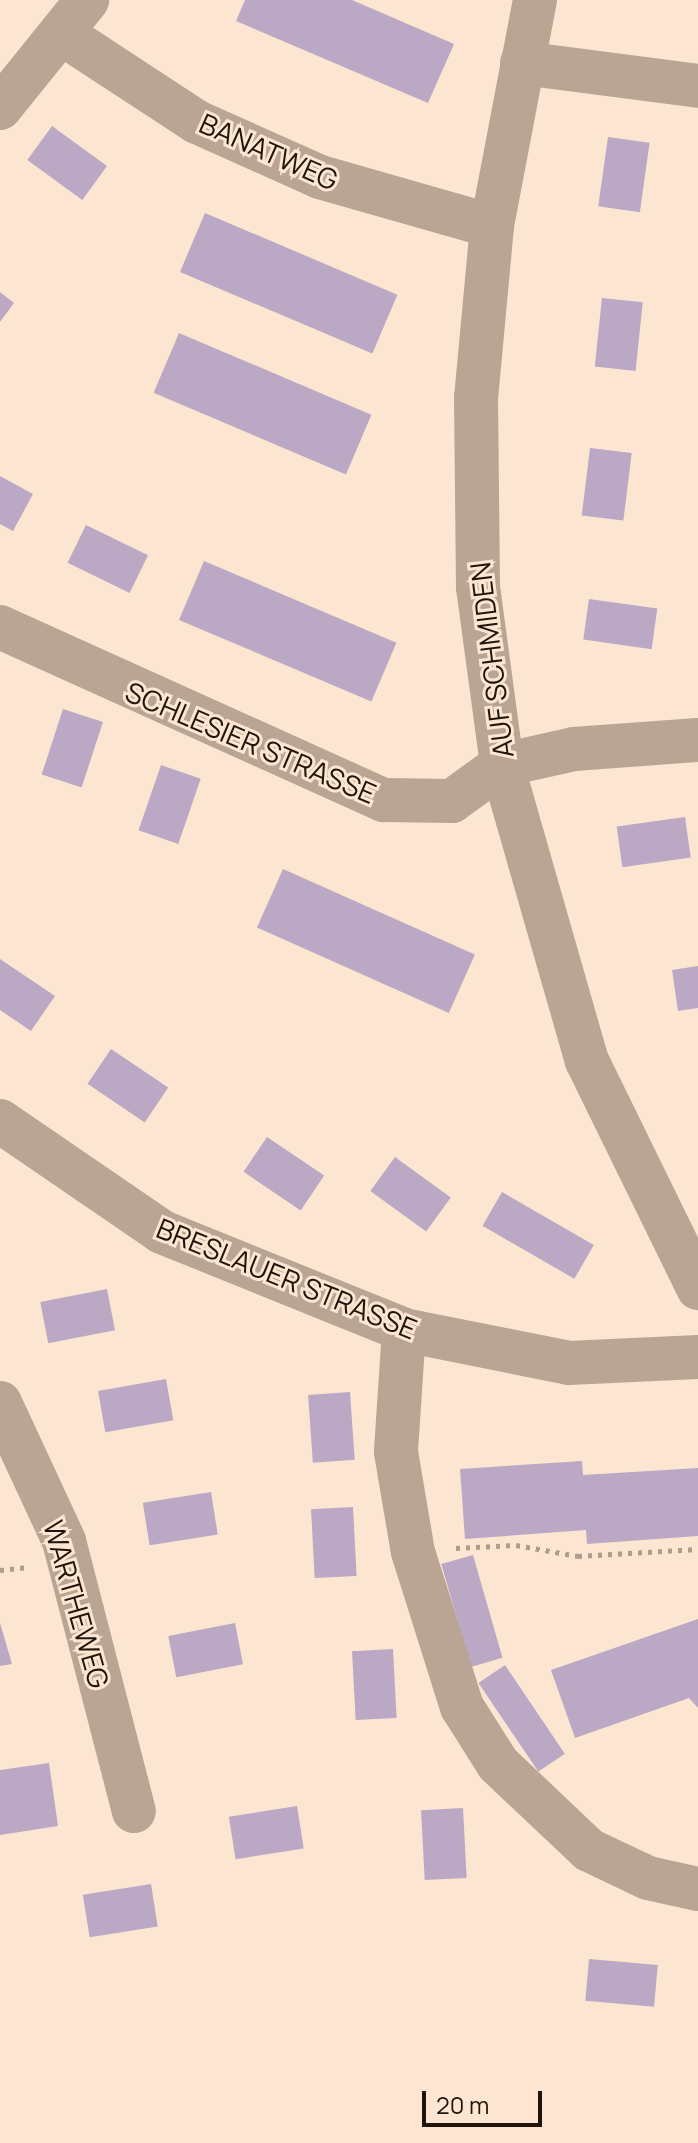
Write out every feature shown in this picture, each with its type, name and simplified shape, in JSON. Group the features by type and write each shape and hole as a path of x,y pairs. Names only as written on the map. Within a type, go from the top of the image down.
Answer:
{"street":[{"name":"AUF SCHMIDEN","path":"535,0 492,226 476,397 478,587 502,765 587,1061 694,1274"},
{"path":"0,108 76,18"},
{"name":"BANATWEG","path":"76,18 197,122 307,171 492,226"},
{"path":"522,63 698,86"},
{"name":"SCHLESIER STRASSE","path":"0,627 384,800 452,801 502,765"},
{"path":"502,765 574,749 698,740"},
{"name":"BRESLAUER STRASSE","path":"0,1121 162,1232 404,1330 569,1363 698,1357"},
{"path":"404,1330 396,1452 413,1552 462,1707 498,1764 589,1850 648,1878 698,1889"},
{"name":"WARTHEWEG","path":"0,1403 64,1541 134,1811"}],"path":[{"path":"413,1552 516,1545 578,1556 698,1549"}],"building":[{"path":"245,0 352,0 454,44 428,103 236,21"},
{"path":"52,126 107,166 82,200 27,160"},
{"path":"608,137 650,143 640,212 598,206"},
{"path":"205,213 397,295 372,354 180,272"},
{"path":"0,292 14,303 0,322"},
{"path":"602,298 643,302 636,371 595,367"},
{"path":"179,333 371,415 346,474 154,393"},
{"path":"590,448 632,453 623,521 582,515"},
{"path":"0,476 33,494 13,531 0,524"},
{"path":"86,525 148,555 130,593 68,563"},
{"path":"204,561 396,643 371,702 179,620"},
{"path":"589,599 657,609 652,649 583,640"},
{"path":"63,709 103,722 82,788 42,775"},
{"path":"161,765 201,779 178,844 139,830"},
{"path":"685,817 691,858 622,867 617,827"},
{"path":"283,869 475,954 449,1013 257,927"},
{"path":"0,959 55,996 31,1031 0,1010"},
{"path":"698,966 698,1008 678,1011 672,970"},
{"path":"111,1049 168,1088 145,1122 88,1084"},
{"path":"267,1137 324,1176 301,1210 244,1172"},
{"path":"395,1157 451,1198 426,1232 370,1191"},
{"path":"502,1192 594,1245 574,1279 482,1226"},
{"path":"107,1289 115,1330 48,1343 40,1302"},
{"path":"166,1379 173,1420 105,1432 98,1391"},
{"path":"350,1392 355,1460 313,1463 308,1395"},
{"path":"582,1461 583,1475 698,1468 698,1536 587,1544 586,1530 465,1539 460,1469"},
{"path":"211,1492 218,1534 150,1545 143,1503"},
{"path":"353,1507 357,1576 315,1578 311,1509"},
{"path":"473,1555 502,1658 471,1667 441,1564"},
{"path":"698,1619 698,1708 689,1698 575,1738 551,1670"},
{"path":"0,1623 12,1664 0,1666"},
{"path":"235,1623 243,1664 176,1677 168,1636"},
{"path":"393,1649 397,1718 356,1720 352,1651"},
{"path":"505,1665 565,1754 538,1772 478,1683"},
{"path":"49,1763 58,1826 0,1835 0,1770"},
{"path":"297,1806 304,1848 236,1859 229,1817"},
{"path":"463,1808 467,1878 425,1880 421,1810"},
{"path":"151,1884 158,1926 90,1937 83,1895"},
{"path":"589,1959 658,1965 654,2007 585,2001"}]}
